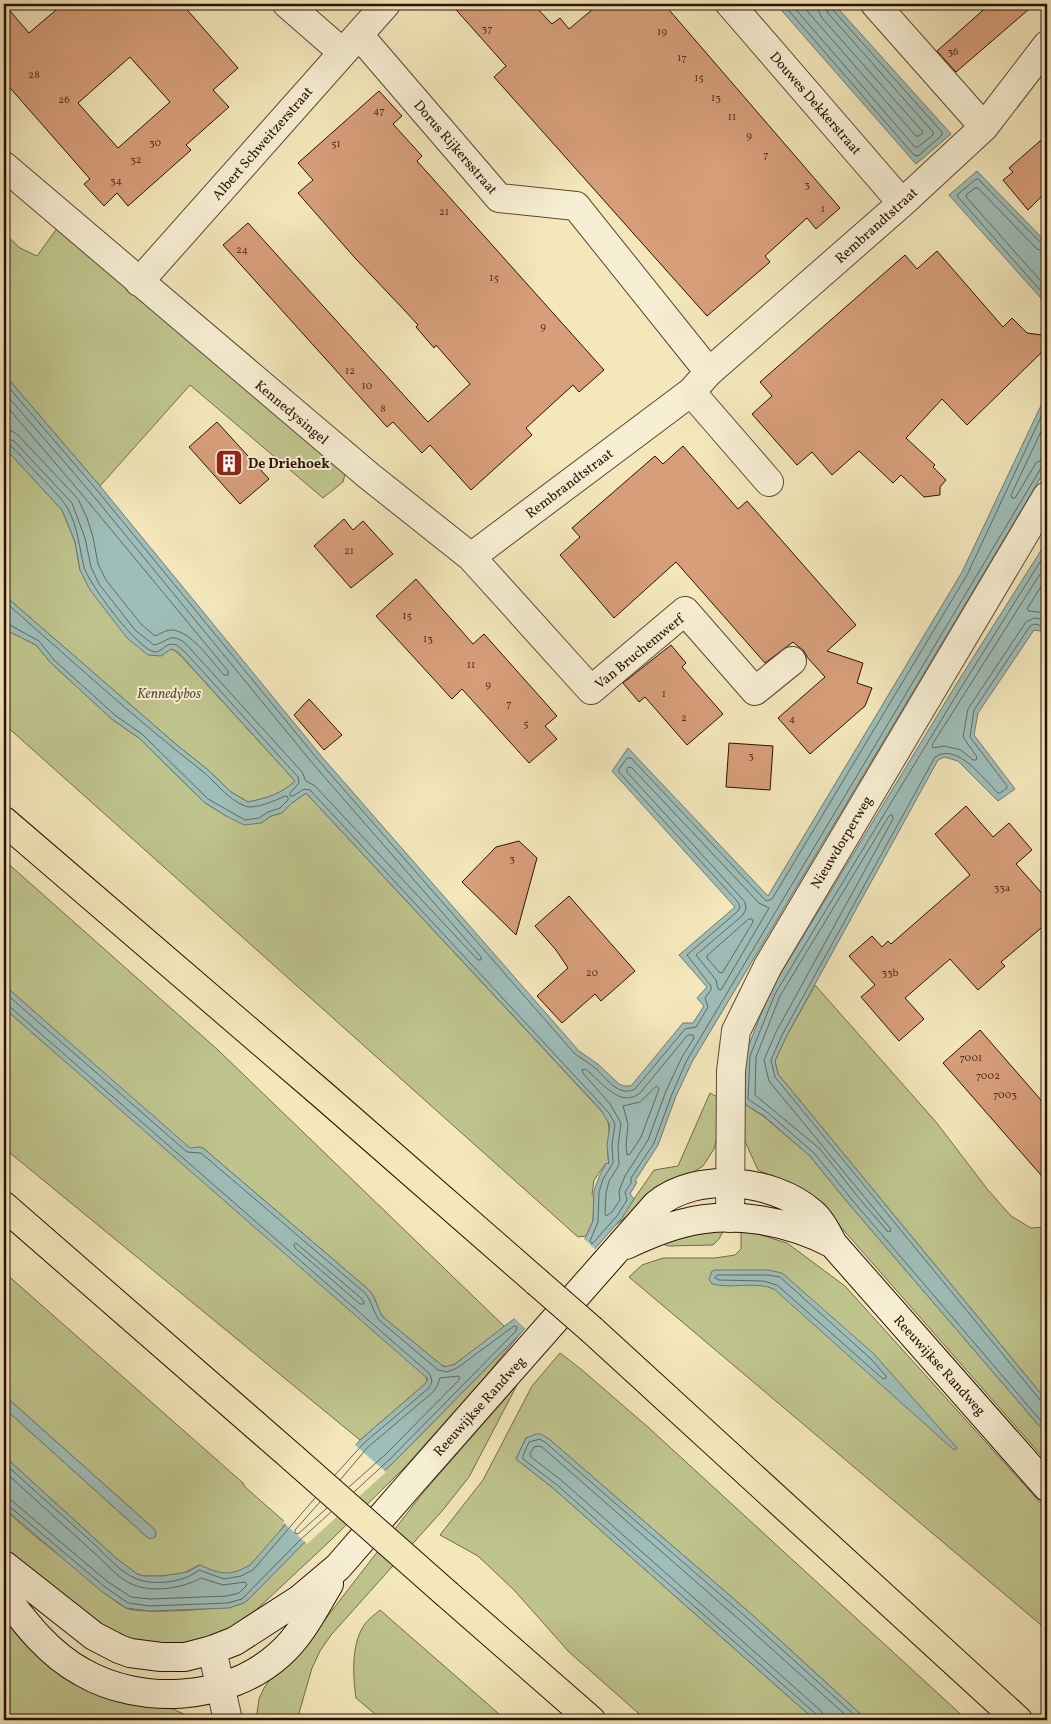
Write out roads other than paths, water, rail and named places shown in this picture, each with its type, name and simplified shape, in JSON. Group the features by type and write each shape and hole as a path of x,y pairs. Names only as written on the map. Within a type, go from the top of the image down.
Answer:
{"highway":[{"path":"4,821 323,1095 592,1330 1018,1720"},
{"path":"4,1206 591,1720"}],"street":[{"name":"Dorus Rijkersstraat","path":"287,4 351,44 499,198 576,206 709,372"},
{"name":"Albert Schweitzerstraat","path":"139,282 386,4"},
{"name":"Douwes Dekkerstraat","path":"730,4 902,203"},
{"path":"875,4 984,127"},
{"name":"Rembrandtstraat","path":"471,557 691,392 709,372 902,203 984,127 1047,45"},
{"name":"Kennedysingel","path":"4,166 369,476 471,557 591,690"},
{"path":"691,392 769,482"},
{"name":"Nieuwdorperweg","path":"730,1218 731,1071 736,1031 768,966 1047,496"},
{"name":"Van Bruchemwerf","path":"591,690 685,612 755,691 792,660"},
{"name":"Reeuwijkse Randweg","path":"4,1565 80,1626 94,1636 119,1649 146,1656 174,1658 212,1650 235,1641 276,1616 317,1586 338,1567 656,1205 680,1191 698,1186 731,1184 767,1189 798,1203 816,1217 833,1244 1047,1486"},
{"name":"Reeuwijkse Randweg","path":"621,1247 680,1224 702,1219 730,1218 754,1220 794,1228 833,1244"},
{"name":"Reeuwijkse Randweg","path":"4,1595 34,1633 54,1652 74,1668 93,1678 118,1687 162,1694 191,1693 220,1687 259,1670 287,1648 302,1629 338,1567"},
{"path":"212,1650 228,1720"}],"water":[{"path":"776,4 834,4 951,134 916,164"},
{"path":"977,171 1047,243 1047,305 949,195"},
{"path":"4,374 100,486 322,757 579,1051 624,1086 631,1086 683,1023 693,1023 704,1006 697,998 707,987 679,955 735,907 612,771 628,748 768,896 962,572 1047,393 1047,467 692,1062 676,1096 658,1145 635,1181 637,1182 630,1194 634,1199 622,1218 519,1335 394,1462 303,1544 249,1599 244,1603 229,1608 150,1611 126,1608 101,1591 4,1508 4,1456 116,1558 137,1574 163,1576 187,1572 200,1565 219,1572 230,1573 250,1565 360,1440 425,1384 428,1379 4,1008 4,985 190,1148 203,1148 369,1290 383,1317 444,1367 455,1364 523,1312 582,1245 593,1221 594,1191 606,1163 609,1164 607,1145 610,1125 601,1110 306,793 282,813 271,816 261,823 244,825 226,816 204,802 139,738 113,720 51,663 36,645 4,627 4,595 207,769 231,792 248,802 273,795 295,781 178,652 171,649 161,656 148,655 127,638 90,590 80,570 75,542 62,510 4,447"},
{"path":"1047,541 1047,632 1034,630 978,713 974,735 1015,789 998,801 958,761 944,757 938,760 786,1037 775,1061 778,1074 1047,1401 1047,1435 810,1156 764,1116 743,1103 745,1055 770,991 957,683"},
{"path":"768,1270 782,1273 874,1354 957,1448 954,1450 774,1289 752,1285 728,1286 712,1284 709,1279 712,1271"},
{"path":"4,1395 153,1528 156,1532 155,1537 150,1539 147,1537 4,1408"},
{"path":"541,1434 549,1439 750,1613 867,1720 815,1720 553,1488 516,1459 526,1438"}],"place":[{"name":"De Driehoek","path":"229,463"}],"park label":[{"name":"Kennedybos","path":"169,693"}]}
